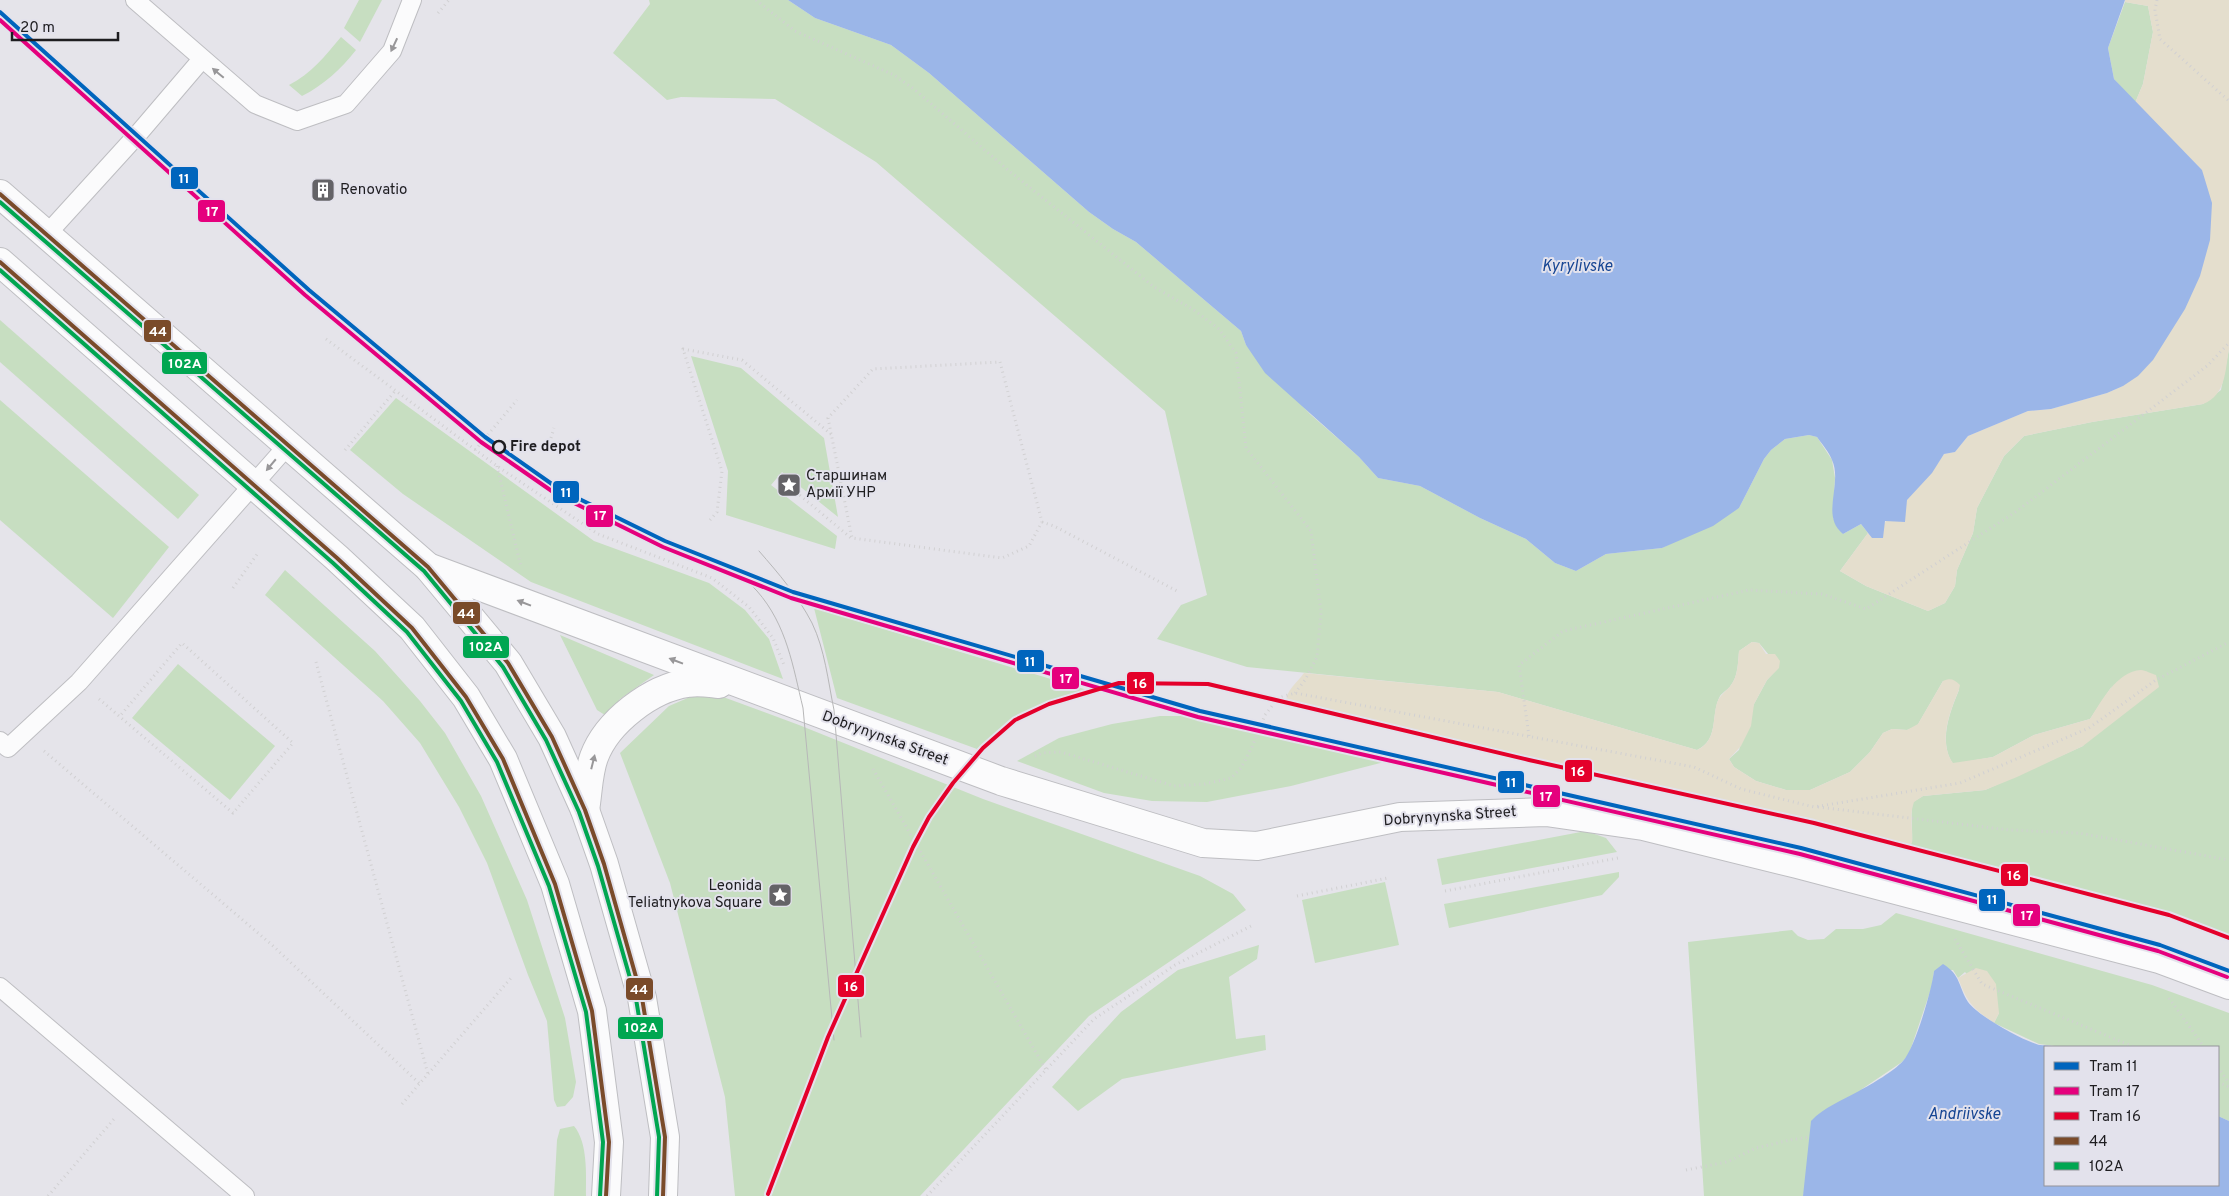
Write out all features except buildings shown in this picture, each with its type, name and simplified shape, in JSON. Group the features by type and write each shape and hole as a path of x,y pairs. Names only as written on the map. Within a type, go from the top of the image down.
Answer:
{"main road":[{"path":"0,194 428,567 508,663 552,737 585,810 604,864 642,998 665,1138 663,1196"},
{"path":"0,262 337,558 412,628 466,696 503,759 555,884 592,1010 609,1142 606,1196"},
{"name":"Dobrynynska Street","path":"428,567 1001,781 1203,843 1257,846 1400,817 1546,812 1643,826 1797,864 2159,959 2229,985"},
{"name":"Dobrynynska Street","path":"585,810 594,758 604,735 624,714 657,693 688,683 738,684"}],"lane":[{"path":"135,0 255,104 297,121 346,104 392,51 412,0"},
{"path":"46,234 138,134 202,60"},
{"path":"0,741 8,748 79,682 254,485 288,444"},
{"path":"0,987 245,1196"}],"path":[{"path":"756,0 795,31 894,76 914,89 1008,170 1154,287 1194,310 1220,329 1236,352 1246,448 1311,531 1321,612 1318,648 1317,657 1305,680 1295,693"},
{"path":"2157,0 2155,10 2160,39 2229,101"},
{"path":"326,339 497,466 598,534 712,578 749,607 774,638 788,674"},
{"path":"1529,736 1519,665 1563,631 1749,590 1822,594 1866,608 2017,511 2207,366 2229,343"},
{"path":"710,520 717,512 722,471 682,349 742,360 832,436"},
{"path":"796,492 852,538 1002,558 1029,546 1042,522 1000,362 873,369 828,418 852,538"},
{"path":"342,454 396,390"},
{"path":"475,450 517,400"},
{"path":"552,438 554,428"},
{"path":"497,466 522,570"},
{"path":"1042,522 1054,526 1177,591"},
{"path":"233,588 258,553"},
{"path":"1814,806 1960,783 2088,728 2156,680 2229,642"},
{"path":"79,682 233,813 293,743 182,643 119,716"},
{"path":"316,662 428,1074"},
{"path":"1001,781 1025,760 1042,753 1061,752 1174,786 1205,784 1231,778 1241,768 1252,748 1265,715 1278,698 1295,693 1694,767 1741,789 1814,806 2009,830 2079,833 2229,860"},
{"path":"24,733 271,944 420,1084"},
{"path":"871,765 1046,1070"},
{"path":"1445,891 1618,858"},
{"path":"1297,896 1388,878"},
{"path":"926,1196 1094,1018 1175,965 1252,926"},
{"path":"1954,936 1982,984 2132,1046"},
{"path":"402,1104 511,978"},
{"path":"2165,993 2203,1046"},
{"path":"2219,1068 2229,1083"},
{"path":"48,1196 131,1099"},
{"path":"1686,1170 1727,1162 1756,1148 1790,1140 1810,1138"}],"green space":[{"path":"359,0 382,0 360,42 344,28"},
{"path":"649,0 788,0 815,18 891,45 929,73 1089,212 1136,242 1241,331 1246,345 1310,414 1359,457 1378,478 1420,486 1480,518 1526,539 1555,563 1576,571 1606,554 1662,548 1739,508 1764,459 1771,450 1785,439 1809,435 1817,437 1832,460 1835,478 1833,518 1843,534 1861,524 1868,533 1840,571 1866,586 1928,611 1945,603 1955,586 1957,570 1973,533 1977,508 2004,456 2024,436 2092,422 2203,404 2221,390 2229,349 2229,939 2169,915 1905,846 1912,843 1913,802 1923,796 1985,790 2083,746 2112,686 2090,719 2034,735 1993,757 1953,764 1946,746 1946,736 1949,717 1959,690 1943,681 1917,726 1907,730 1892,729 1883,733 1870,752 1850,772 1810,790 1786,790 1756,781 1734,767 1729,759 1739,750 1754,704 1767,680 1779,667 1759,643 1752,642 1739,651 1735,677 1730,686 1720,696 1717,703 1712,733 1704,745 1697,750 1498,692 1247,667 1157,639 1181,605 1207,595 1165,411 876,162 775,99 681,97 667,100 613,53 650,4"},
{"path":"2125,2 2148,6 2153,32 2143,84 2135,103 2114,79 2108,48"},
{"path":"341,37 356,50 325,82 302,96 289,85 311,70"},
{"path":"0,320 199,495 178,519 0,362"},
{"path":"691,356 741,368 824,438 838,517 782,472 771,485 837,536 835,549 726,515 728,471"},
{"path":"396,398 594,541 709,583 745,610 769,639 783,679 531,582 403,494 350,450"},
{"path":"0,400 169,547 113,618 0,520"},
{"path":"285,570 375,651 420,701 445,733 481,796 527,900 565,1018 576,1082 573,1097 565,1106 557,1107 554,1100 547,1021 487,863 459,807 420,743 383,701 265,595"},
{"path":"814,608 1094,692 1049,704 1013,719 977,749 837,698"},
{"path":"560,635 654,675 620,699 608,717 597,710"},
{"path":"178,664 275,746 230,800 132,718"},
{"path":"697,694 715,694 799,725 983,799 1200,876 1233,894 1246,910 1089,1016 920,1196 735,1196 725,1097 670,883 620,753 669,706"},
{"path":"1160,716 1209,716 1392,760 1291,786 1207,802 1152,801 1104,793 1017,761 1059,738 1112,724"},
{"path":"1586,831 1606,838 1617,852 1442,885 1437,859"},
{"path":"1619,872 1619,877 1602,895 1449,928 1444,904"},
{"path":"1385,882 1399,945 1315,963 1302,900"},
{"path":"1896,913 2152,985 2229,1013 2229,1121 2219,1116 2219,1046 2055,1046 2039,1044 1994,1023 1999,1013 1965,972 1958,978 1953,970 1934,971 1932,986 1909,1054 1902,1062 1862,1089 1805,1189 1803,1196 1704,1196 1688,942 1792,930 1798,936 1808,940 1824,939 1836,929 1863,929 1881,925"},
{"path":"1259,945 1257,959 1229,977 1236,1039 1265,1035 1266,1050 1122,1079 1078,1111 1052,1087 1121,1012 1178,970"},
{"path":"574,1126 579,1133 584,1150 586,1196 554,1196 557,1140 560,1129"}],"sand":[{"path":"2125,0 2229,0 2229,349 2223,381 2216,395 2203,404 2092,422 2024,436 2004,456 1977,508 1973,533 1957,570 1955,586 1945,603 1928,611 1866,586 1840,571 1868,533 1872,538 1927,477 1944,454 1955,452 1968,436 2028,411 2051,409 2107,393 2123,386 2202,170 2135,103 2143,84 2153,32 2148,6 2125,2"},
{"path":"1752,642 1759,643 1766,654 1775,654 1780,661 1779,668 1767,680 1754,704 1751,726 1741,746 1729,759 1734,767 1756,781 1786,790 1810,790 1850,772 1870,752 1883,733 1892,729 1907,730 1918,724 1945,680 1956,681 1960,685 1948,719 1946,735 1947,750 1953,763 1993,757 2034,735 2090,719 2117,681 2132,672 2143,670 2156,675 2159,687 2083,746 2017,777 1985,790 1923,796 1914,802 1911,817 1912,843 1905,846 1286,704 1289,691 1304,673 1498,692 1697,750 1711,736 1717,703 1735,677 1739,651"},
{"path":"1976,968 1987,971 1996,984 1999,1013 1994,1023 1971,1004 1958,978"}],"water":[{"name":"Kyrylivske","path":"788,0 2125,0 2108,48 2114,79 2202,170 2212,203 2210,240 2200,276 2185,309 2153,360 2138,376 2123,386 2107,393 2051,409 2028,411 1968,436 1955,452 1944,454 1932,473 1907,500 1905,522 1885,521 1883,538 1872,538 1861,524 1843,534 1836,527 1832,509 1835,469 1827,451 1817,437 1809,435 1785,439 1771,450 1764,459 1739,508 1713,526 1662,548 1606,554 1576,571 1555,563 1526,539 1480,518 1420,486 1378,478 1359,457 1265,373 1246,345 1241,331 1136,242 1089,212 929,73 891,45 815,18"},
{"name":"Andriivske","path":"1943,964 1949,968 1973,1008 2001,1027 2032,1043 2052,1046 2044,1046 2044,1186 2219,1186 2219,1116 2229,1121 2229,1196 1803,1196 1811,1121 1828,1108 1882,1077 1903,1061 1918,1032 1934,971"}],"tram line":[{"name":"11","path":"0,12 309,290 485,437 559,489 665,541 793,592 1200,711 1801,848 2160,945 2229,971"},
{"name":"17","path":"0,20 305,295 481,442 556,494 663,547 791,598 1198,717 1800,854 2158,951 2227,977"},
{"path":"759,551 788,586 807,613 820,644 826,666 834,710 861,1037"},
{"path":"724,564 746,580 757,591 775,618 788,647 803,708 834,1040"},
{"name":"16","path":"768,1194 828,1037 913,847 929,817 953,783 983,748 1015,720 1049,704 1119,683 1208,684 1529,760 1814,823 2169,915 2229,938"}],"transit line":[{"name":"44","path":"0,194 428,567 508,663 552,737 585,810 604,864 642,998 665,1137 663,1196"},
{"name":"102А","path":"0,202 424,571 503,667 546,740 579,812 598,866 636,999 659,1137 657,1196"},
{"name":"44","path":"0,262 337,558 412,628 466,697 503,759 555,884 592,1011 609,1142 606,1196"},
{"name":"102А","path":"0,270 333,563 407,632 461,701 497,762 549,886 586,1012 603,1142 600,1196"}],"place":[{"name":"Renovatio","path":"323,190"},
{"name":"Fire depot","path":"499,447"},
{"name":"Старшинам Армії УНР","path":"789,485"},
{"name":"Leonida Teliatnykova Square","path":"780,895"}]}
